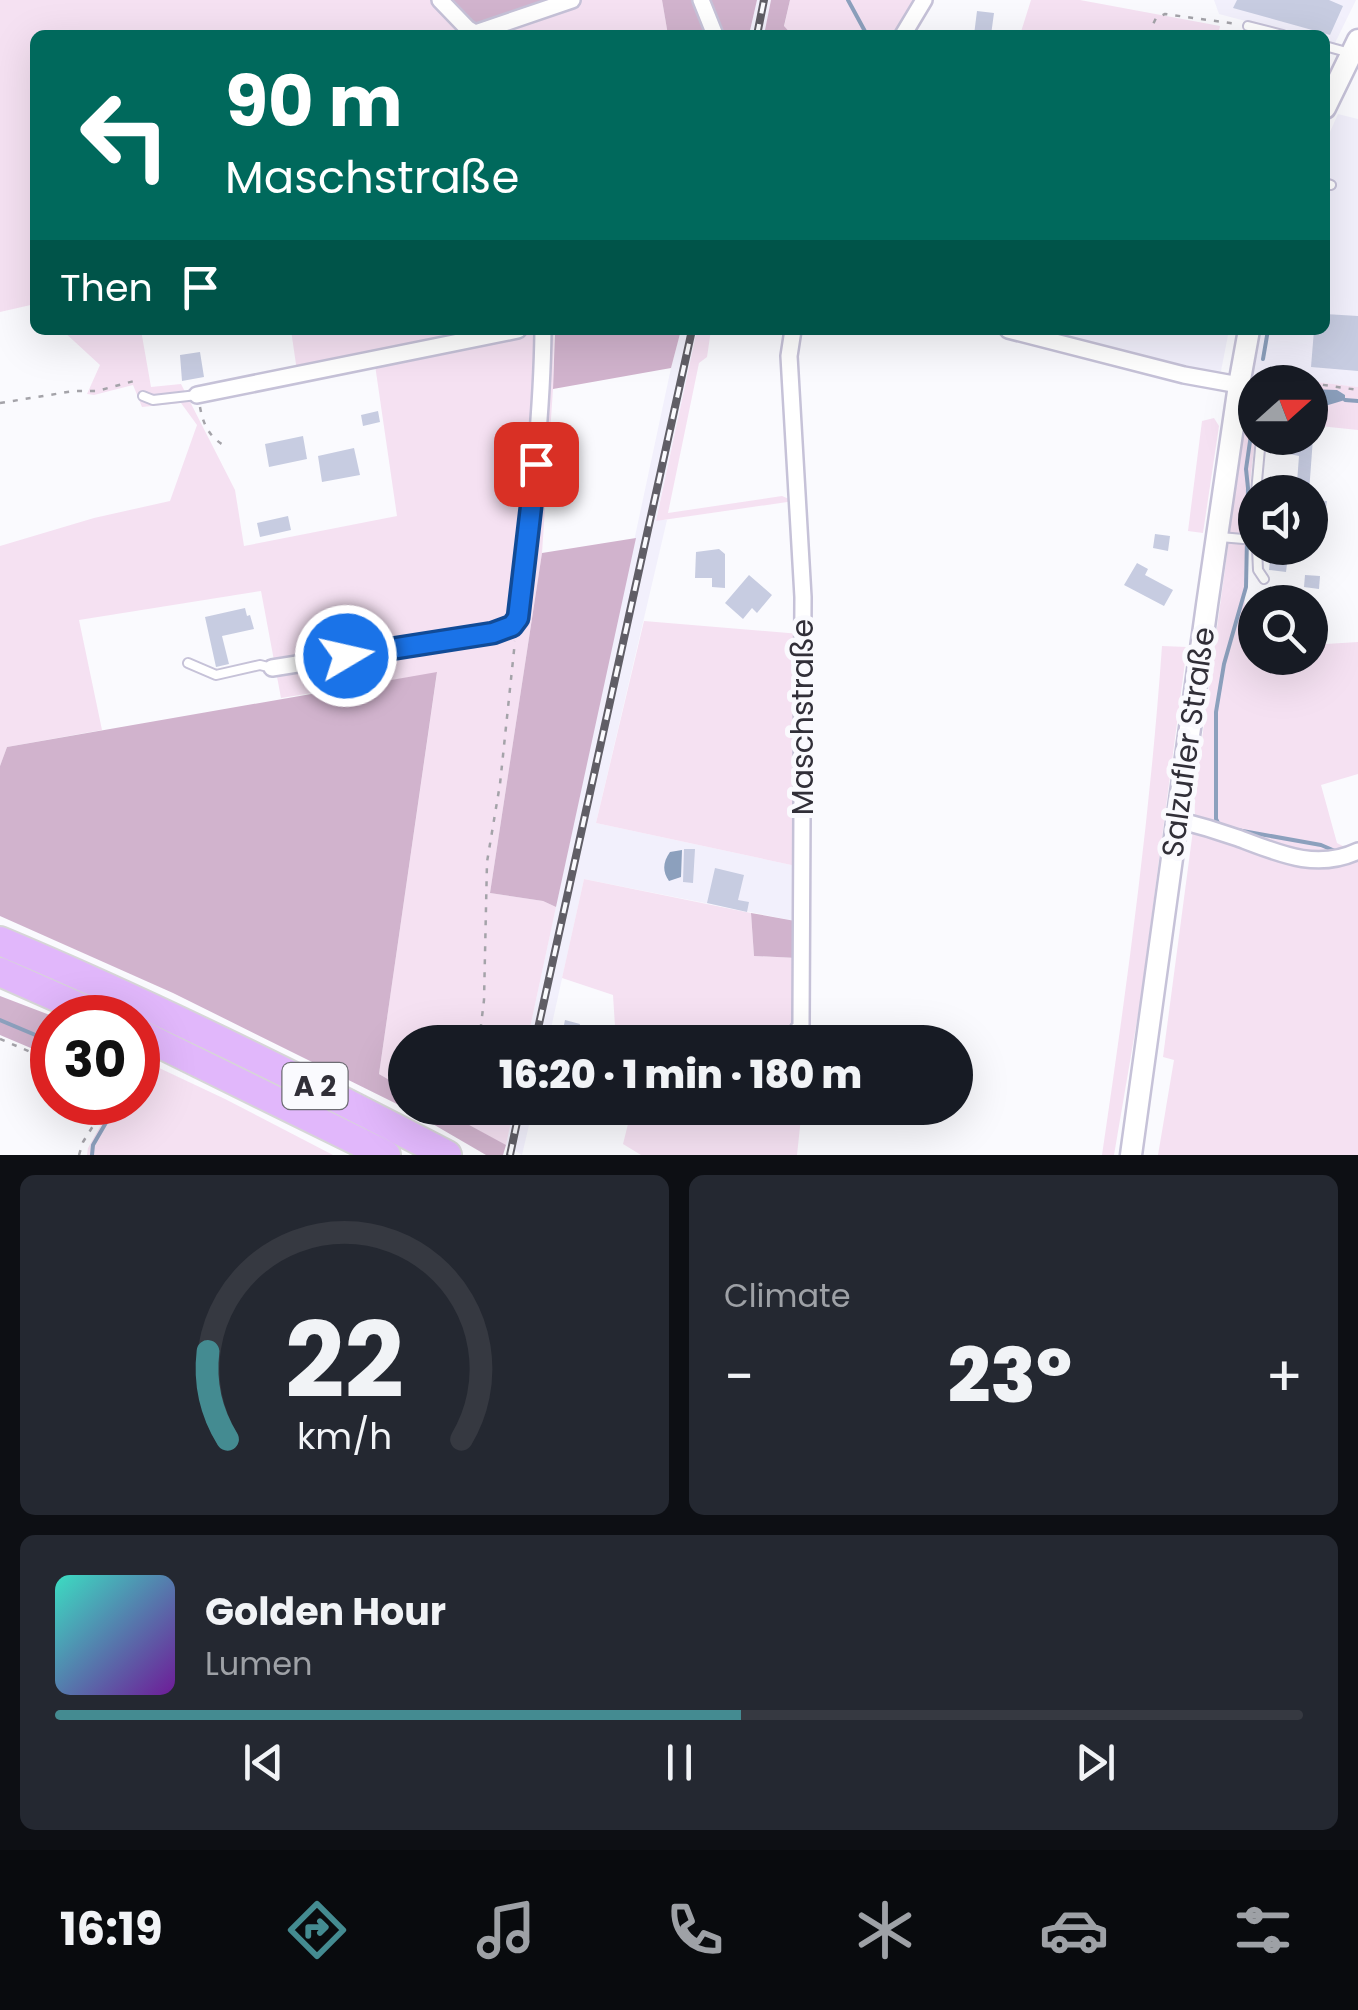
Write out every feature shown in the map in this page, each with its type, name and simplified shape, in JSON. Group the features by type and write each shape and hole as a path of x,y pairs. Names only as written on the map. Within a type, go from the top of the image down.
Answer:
{"highway":[{"name":"A 2","path":"0,940 247,1052 447,1155"},
{"path":"0,972 52,995"},
{"name":"A 2","path":"160,1044 386,1155"}],"main road":[{"path":"1330,97 1354,47"},
{"name":"Salzufler Straße","path":"1242,365 1248,335"},
{"name":"Salzufler Straße","path":"1131,1155 1238,390"}],"street":[{"path":"440,0 470,30"},
{"path":"483,30 572,0"},
{"path":"701,0 713,30"},
{"path":"906,30 924,0"},
{"path":"197,395 493,335"},
{"path":"272,668 493,633 512,626 518,618 536,464 543,335"},
{"name":"Maschstraße","path":"792,335 789,356 803,597 801,1025"},
{"path":"1028,335 1184,374 1238,376"},
{"path":"1178,820 1294,859 1332,860 1358,851"}],"lane":[{"path":"1248,26 1264,30"},
{"path":"142,396 153,400 197,395"},
{"path":"1217,537 1238,539"},
{"path":"1258,565 1264,579"},
{"path":"188,663 216,675 260,665 272,668"}],"path":[{"path":"1150,30 1156,18 1166,14 1248,26"},
{"path":"0,403 97,391 134,381 142,396"},
{"path":"1328,386 1358,390"},
{"path":"197,395 207,430 225,446"},
{"path":"481,1025 487,862 516,637 512,626"},
{"path":"0,1039 30,1051"},
{"path":"79,1155 94,1125"}],"shaded area":[{"path":"0,0 662,0 667,30 30,30 30,305 0,312"},
{"path":"445,0 561,0 479,28 470,26"},
{"path":"662,0 757,0 750,30 667,30"},
{"path":"757,0 771,0 765,30 750,30"},
{"path":"771,0 790,0 784,26 788,30 765,30"},
{"path":"790,0 917,3 908,30 784,27"},
{"path":"1031,0 1080,0 1220,26 1219,30 1022,30"},
{"path":"1214,0 1356,0 1334,45 1330,44 1330,30 1279,30 1219,14"},
{"path":"1338,114 1358,119 1358,387 1328,383 1328,365 1254,365 1260,335 1330,335 1330,132"},
{"path":"67,335 142,335 151,387 181,384 235,490 244,546 397,516 375,365 298,378 292,335 554,335 542,553 490,893 543,901 556,907 531,1025 388,1025 388,1079 379,1074 437,673 281,698 261,591 79,620 102,730 7,747 0,766 0,546 94,518 170,501 197,425 181,403 142,407 133,385 87,394 100,365"},
{"path":"555,335 680,335 671,368 553,389"},
{"path":"680,335 696,335 656,520 667,520 596,823 796,866 795,921 584,879 552,1025 531,1025 671,368"},
{"path":"696,335 710,335 707,357 699,363 668,513 782,496 794,501 656,521"},
{"path":"1049,335 1228,335 1221,371 1212,375"},
{"path":"1328,383 1358,387 1358,430 1328,427"},
{"path":"1214,418 1219,426 1203,533 1188,531 1202,421"},
{"path":"1240,455 1253,455 1251,475 1238,475 1238,565 1245,565 1244,585 1238,585 1238,675 1328,675 1328,644 1358,642 1358,774 1321,785 1337,843 1358,854 1358,1155 1158,1155 1174,1060 1163,1057 1195,815 1194,798"},
{"path":"636,538 556,907 543,901 490,893 542,553"},
{"path":"644,621 800,634 796,866 596,823"},
{"path":"1162,646 1187,647 1141,997 1114,1155 1102,1155 1137,901"},
{"path":"437,672 379,1074 388,1079 388,1100 173,993 0,916 0,766 7,747"},
{"path":"584,879 751,913 754,956 797,958 796,1020 794,1025 615,1025 613,995 562,978"},
{"path":"751,913 795,921 797,958 754,956"},
{"path":"0,996 30,1007 30,1048 0,1035"},
{"path":"160,1068 333,1155 87,1155 101,1125 160,1125"},
{"path":"434,1125 469,1125 506,1145 503,1155 486,1155"},
{"path":"469,1125 510,1125 505,1145"},
{"path":"510,1125 529,1125 522,1155 506,1145"},
{"path":"628,1125 800,1125 797,1155 641,1155 623,1144"}],"water":[{"path":"1328,390 1337,390 1345,395 1345,400 1328,405"},
{"path":"682,850 681,877 669,881 664,870 666,859 670,852"}],"building":[{"path":"1237,0 1329,0 1343,6 1330,35 1330,30 1312,30 1233,8"},
{"path":"977,11 994,13 992,30 975,30"},
{"path":"1330,314 1358,316 1358,371 1311,365 1314,335 1330,335"},
{"path":"200,352 204,377 182,381 180,355"},
{"path":"378,411 380,422 363,426 361,415"},
{"path":"303,436 307,459 269,467 265,444"},
{"path":"354,448 360,475 322,482 318,456"},
{"path":"1294,455 1312,455 1310,475 1298,475 1299,456"},
{"path":"288,516 291,530 260,537 257,523"},
{"path":"1155,534 1170,536 1168,551 1153,548"},
{"path":"719,549 725,554 725,588 712,587 712,578 695,578 696,552"},
{"path":"1137,563 1148,569 1145,575 1173,590 1164,606 1124,585"},
{"path":"1269,565 1287,565 1286,572 1269,570"},
{"path":"749,575 772,595 757,613 752,608 743,619 725,603"},
{"path":"1305,575 1320,576 1319,585 1304,585"},
{"path":"245,608 254,629 222,636 229,664 216,667 205,617"},
{"path":"684,849 695,849 693,883 683,882"},
{"path":"715,868 744,875 738,900 749,902 747,912 707,903"}],"waterway":[{"path":"848,0 864,30"},
{"path":"1263,359 1267,335"},
{"path":"1345,400 1358,401"},
{"path":"1219,825 1216,712 1224,664 1246,587 1248,455"},
{"path":"1237,830 1335,851"},
{"path":"0,1020 30,1033"},
{"path":"92,1155 105,1125"}],"railway":[{"path":"758,30 764,0"},
{"path":"539,1025 691,335"},
{"path":"510,1155 516,1125"}],"route":[{"path":"346,656 493,633 512,626 518,618 536,464"}]}
